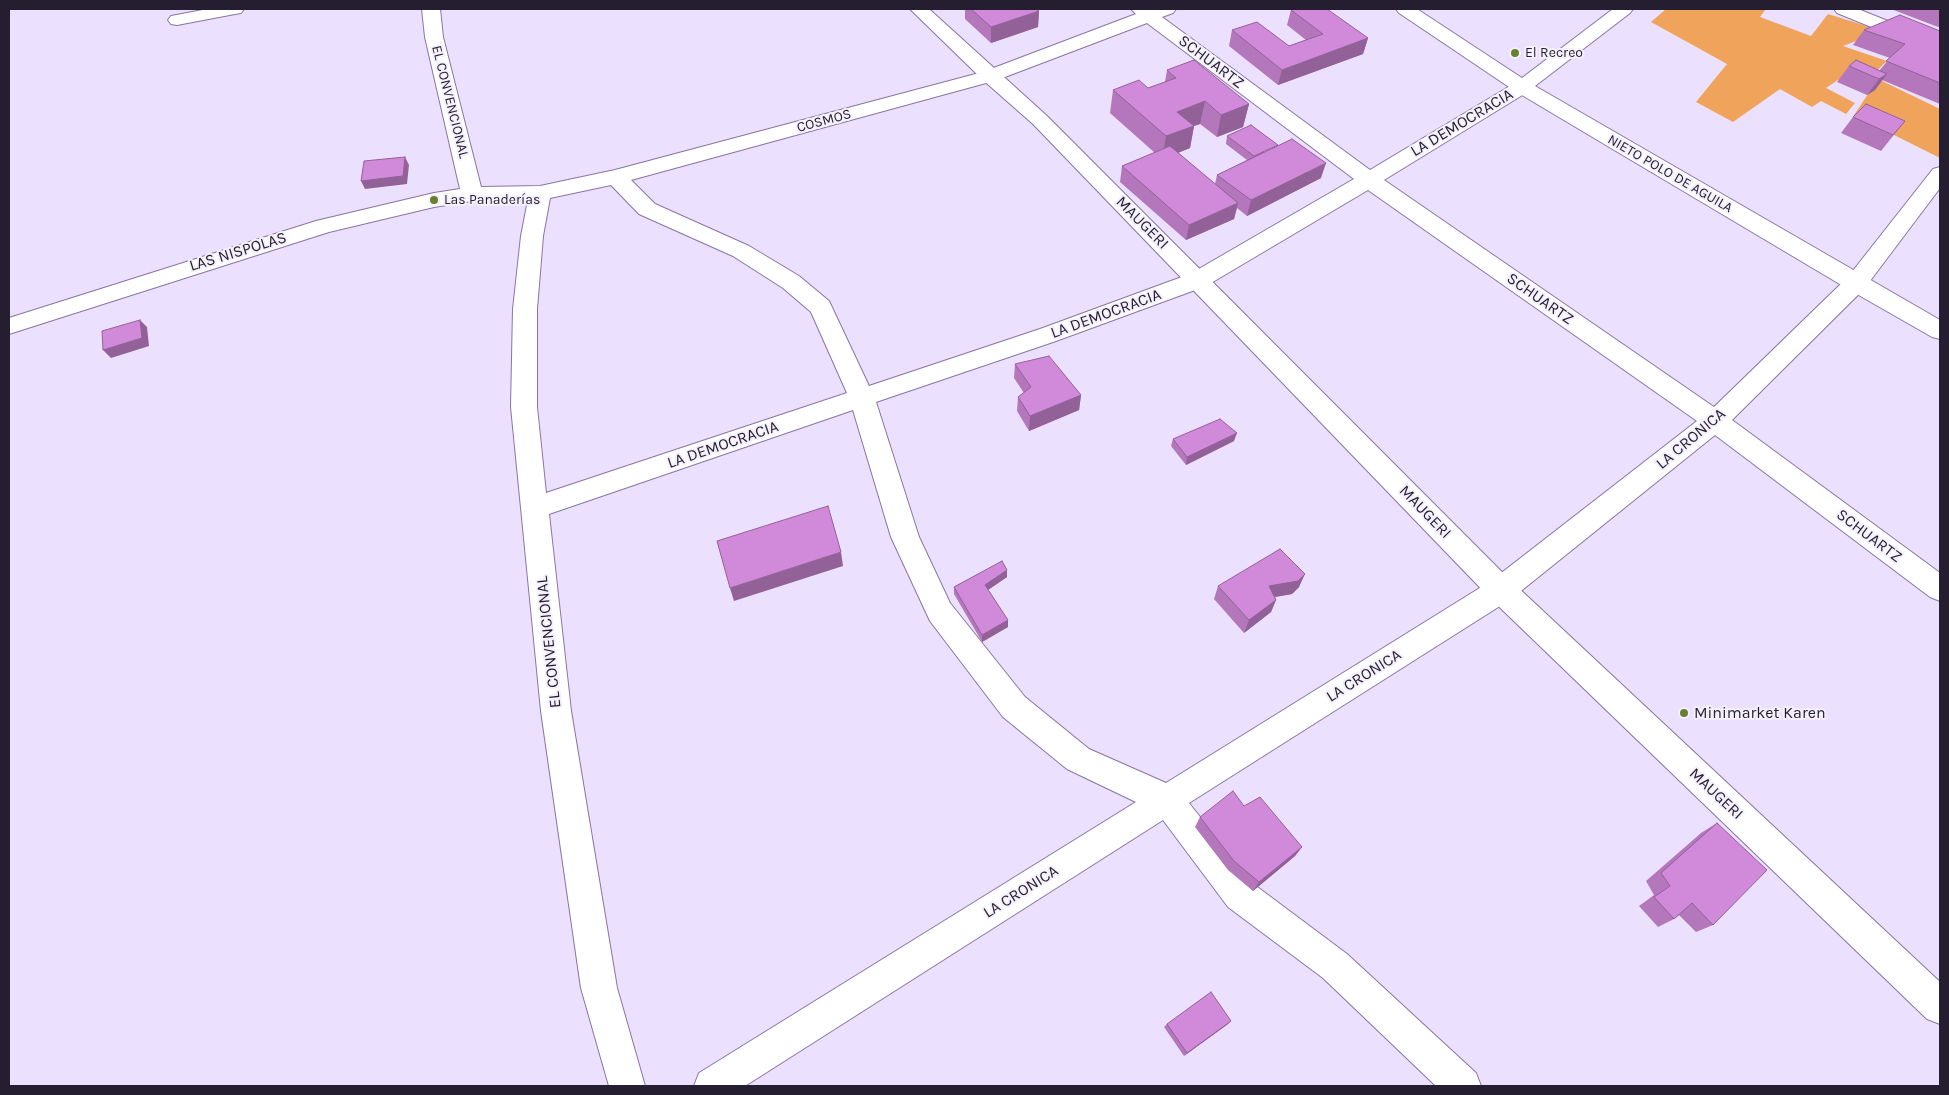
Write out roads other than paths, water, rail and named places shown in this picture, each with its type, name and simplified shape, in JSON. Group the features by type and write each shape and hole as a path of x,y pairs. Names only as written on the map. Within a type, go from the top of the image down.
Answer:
{"street":[{"path":"177,20 235,9"},
{"name":"EL CONVENCIONAL","path":"431,9 434,37 472,194"},
{"name":"MAUGERI","path":"920,9 990,76 1040,120 1501,590 1940,1006"},
{"name":"NIETO POLO DE AGUILA","path":"1405,9 1522,86 1856,283 1940,330"},
{"name":"LA DEMOCRACIA","path":"534,508 1048,335 1198,280 1369,180 1522,86 1624,9"},
{"path":"1843,9 1940,49"},
{"name":"COSMOS","path":"472,194 540,193 616,177 990,76 1152,11"},
{"name":"SCHUARTZ","path":"1152,11 1369,180 1715,421 1940,589"},
{"name":"LA CRONICA","path":"712,1086 1501,590 1715,421 1856,283 1940,174"},
{"path":"616,177 647,209 741,251 791,282 821,307 862,398 905,537 940,612 1014,707 1078,759 1167,800 1240,895 1335,966 1464,1086"},
{"name":"EL CONVENCIONAL","path":"540,193 532,236 524,309 524,407 556,711 599,988 627,1086"},
{"name":"LAS NISPOLAS","path":"9,326 324,226 434,200 472,194"}],"place":[{"name":"El Recreo","path":"1515,53"},
{"name":"Las Panaderías","path":"434,200"},
{"name":"Minimarket Karen","path":"1684,713"}]}
